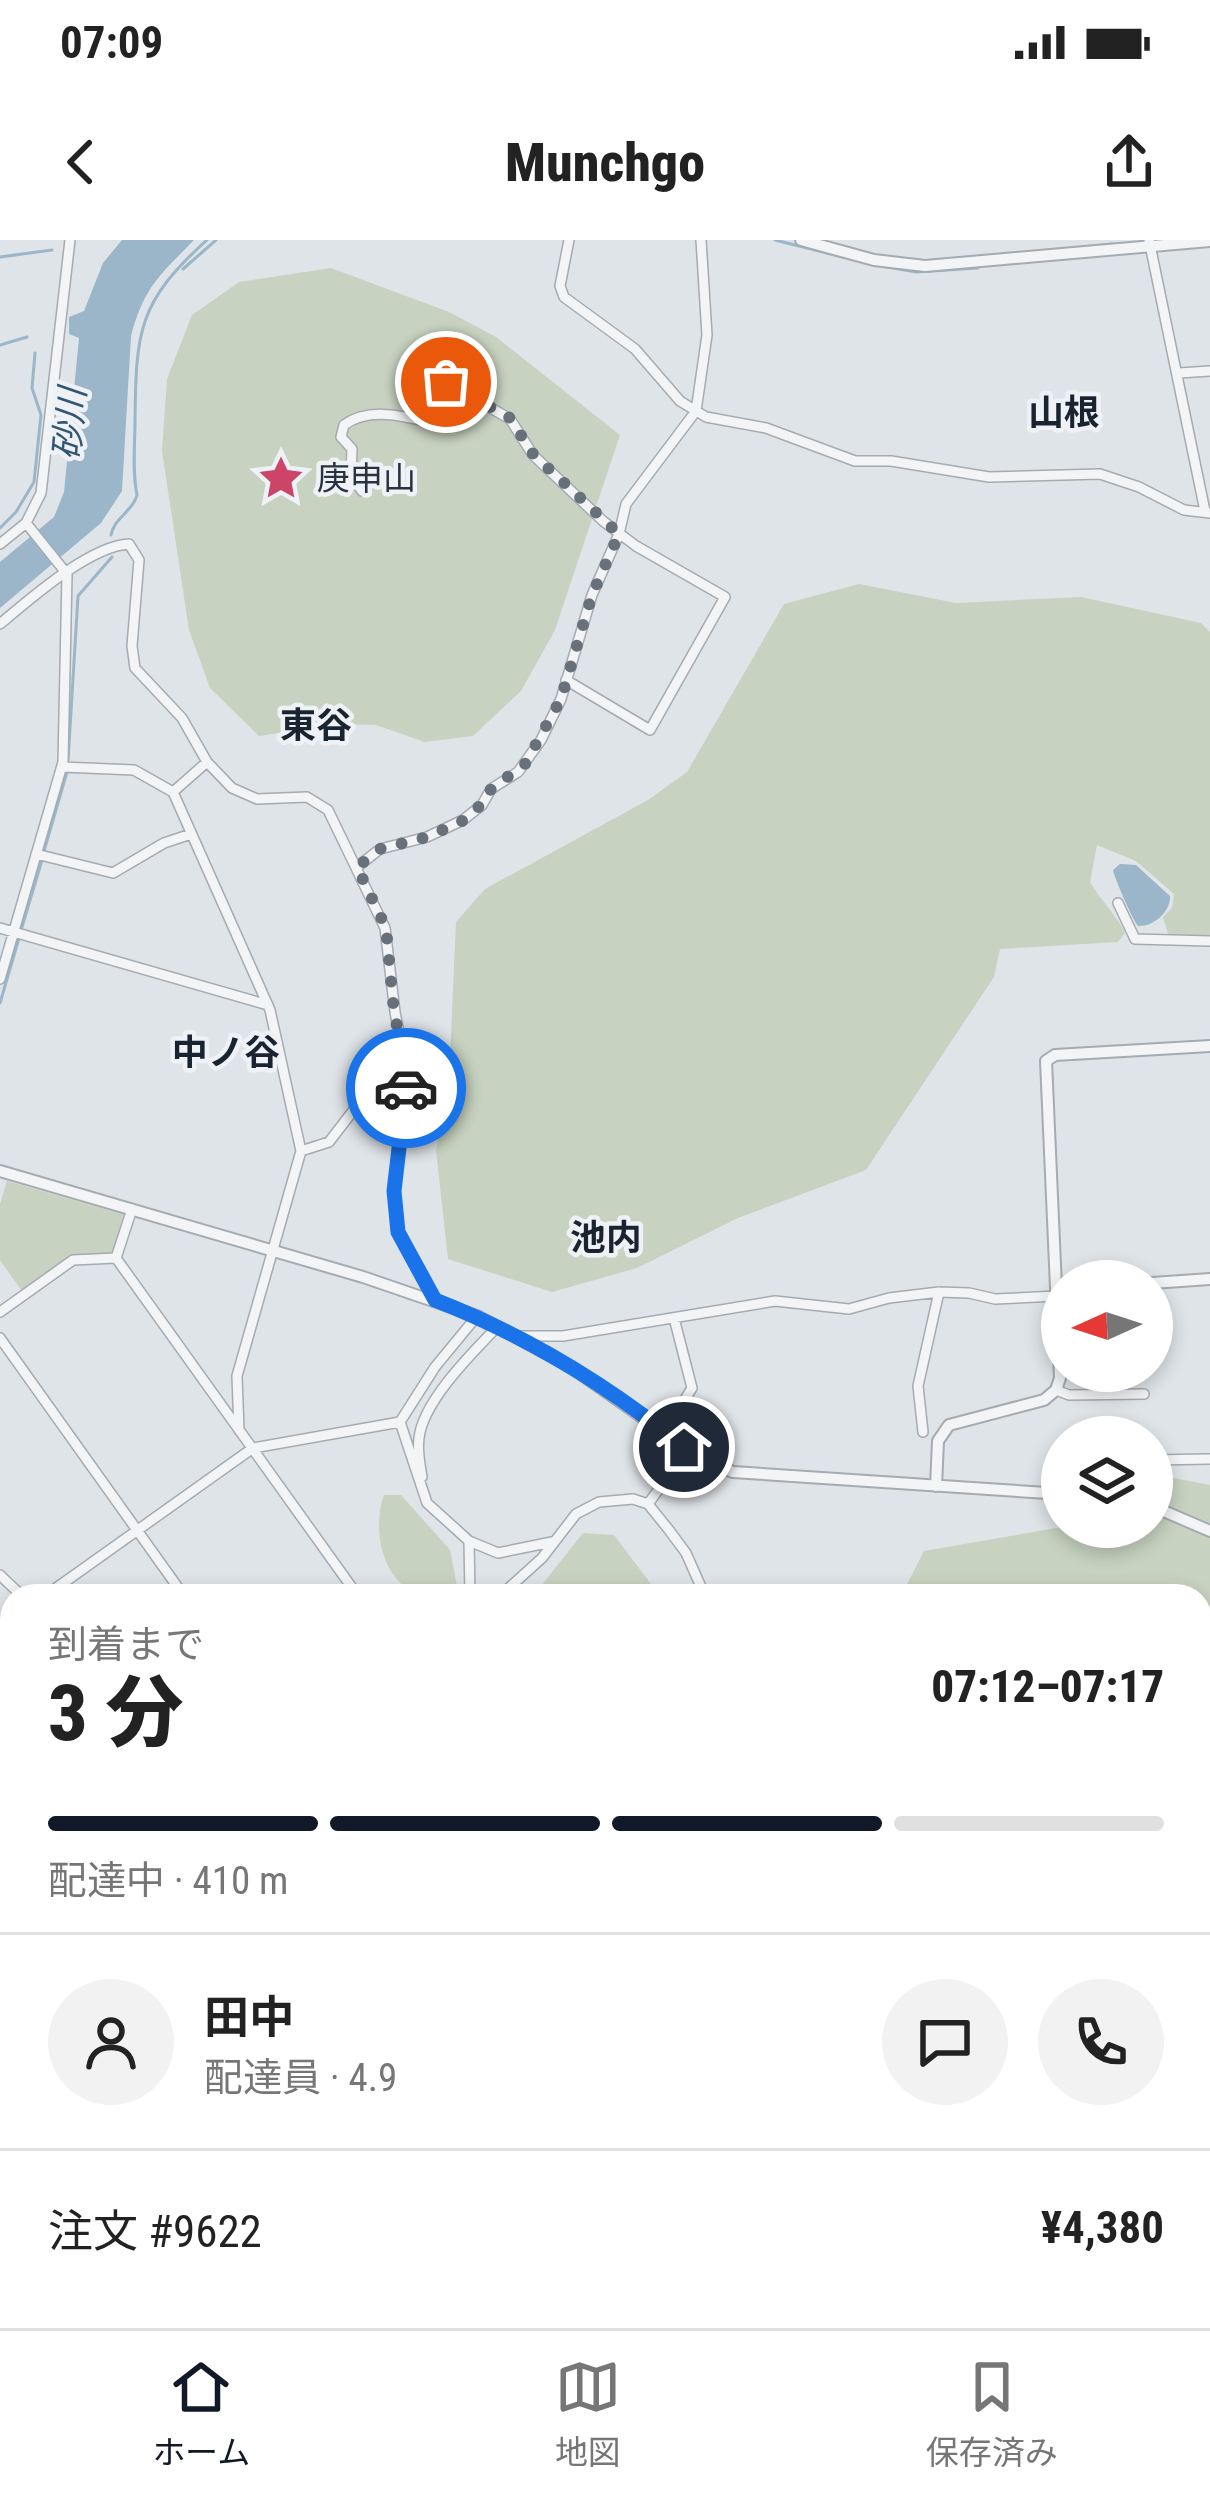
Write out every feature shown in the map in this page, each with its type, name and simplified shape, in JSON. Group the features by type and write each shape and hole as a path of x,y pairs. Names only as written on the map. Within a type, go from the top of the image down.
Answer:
{"street":[{"path":"0,544 27,525 37,507 70,240"},
{"path":"569,240 560,286 564,298 634,350 667,390 696,411 766,428 855,461 891,461 989,477 1088,472 1139,487 1184,510 1207,512 1150,243"},
{"path":"357,867 380,849 439,832 476,810 491,789 525,764 553,716 626,505 696,411 707,335 700,240"},
{"path":"801,240 874,260 926,266 1210,241"},
{"path":"362,490 351,475 352,454 341,437 344,425 355,418 396,414 433,423 434,415 402,377 404,371 420,371 510,418 533,454 619,534 725,597 650,730 566,680"},
{"path":"1179,373 1210,371"},
{"path":"0,979 62,767 65,572 27,525"},
{"path":"0,623 65,572 111,546 129,544 139,560 132,646 135,668 188,726 207,762 244,796 266,800 308,796 322,804 386,928 394,1012 407,1074 394,1191 398,1232 435,1300"},
{"path":"172,792 207,762"},
{"path":"62,767 134,770 172,792 268,1005 301,1150 237,1376 239,1430"},
{"path":"40,855 112,873 190,834"},
{"path":"1118,903 1136,939 1210,941"},
{"path":"0,928 268,1005"},
{"path":"1057,1260 1046,1060 1055,1055 1210,1046"},
{"path":"301,1150 329,1142 366,1094 407,1074"},
{"path":"0,1171 477,1316 518,1336 717,1467 750,1474 1041,1493"},
{"path":"116,1258 132,1209"},
{"path":"0,1312 73,1260 116,1258"},
{"path":"116,1258 349,1584"},
{"path":"1173,1282 1210,1279"},
{"path":"518,1336 563,1336 776,1301 849,1309 939,1292 995,1299 1041,1293"},
{"path":"923,1432 918,1386 939,1292"},
{"path":"423,1483 400,1422 435,1366 477,1316"},
{"path":"664,1432 692,1388 674,1318"},
{"path":"498,1326 453,1375 421,1428 418,1441 427,1503 469,1541 498,1553 552,1542"},
{"path":"0,1338 175,1584"},
{"path":"936,1486 938,1441 950,1425 1033,1404 1053,1392"},
{"path":"1061,1392 1144,1394"},
{"path":"62,1584 253,1448 400,1422"},
{"path":"648,1504 684,1447"},
{"path":"1173,1460 1210,1459"},
{"path":"513,1584 542,1558 567,1521 599,1502 633,1499 648,1504 686,1552 700,1584"},
{"path":"1173,1515 1210,1531"},
{"path":"469,1541 470,1584"}],"green space":[{"path":"331,268 449,312 496,337 620,435 555,630 521,691 473,736 425,742 376,725 336,724 259,736 210,688 189,630 162,451 167,379 192,315 239,282"},
{"path":"859,584 956,603 1081,597 1201,623 1210,632 1210,938 1169,937 1163,917 1172,908 1174,894 1136,861 1097,845 1090,882 1125,933 1118,942 1000,949 994,977 866,1170 738,1218 637,1268 552,1292 448,1259 436,1150 449,1080 456,922 485,889 648,800 687,772 784,604"},
{"path":"7,1181 126,1215 113,1254 70,1256 22,1291 0,1260 0,1204"},
{"path":"1173,1478 1210,1485 1210,1584 907,1584 924,1551 1041,1531 1041,1548 1173,1548"},
{"path":"384,1495 401,1495 450,1550 457,1584 403,1584 396,1578 383,1553"},
{"path":"583,1533 614,1535 651,1584 543,1584"}],"water":[{"path":"122,240 194,240 148,293 131,336 122,491 101,523 0,608 0,562 54,517 64,492 79,338 69,334 69,317 84,311 103,263"},
{"path":"1120,864 1136,865 1170,896 1168,908 1155,921 1138,926 1113,870"}],"waterway":[{"path":"111,535 137,495 137,363 146,320 167,282 207,240"},
{"path":"183,269 216,240"},
{"path":"775,240 843,257"},
{"path":"1009,254 1113,244"},
{"path":"0,257 52,250"},
{"path":"882,266 916,272 978,268"},
{"path":"0,345 27,337"},
{"name":"砂川","path":"0,528 34,482 41,415 32,388 35,353"},
{"path":"68,761 78,596 112,557"},
{"path":"44,851 67,772"},
{"path":"22,927 42,860"},
{"path":"0,1003 19,938"}],"way so far":[{"path":"406,1088 386,928 357,867 380,849 427,837 464,820 491,789 525,764 561,699 592,595 619,534 533,454 510,418 446,382"}],"place":[{"name":"庚申山","path":"281,478"}],"district":[{"name":"山根","path":"1064,413"},
{"name":"東谷","path":"316,726"},
{"name":"中ノ谷","path":"226,1053"},
{"name":"池内","path":"606,1238"}],"route":[{"path":"406,1088 394,1191 398,1232 435,1300 544,1351 684,1447"}]}
